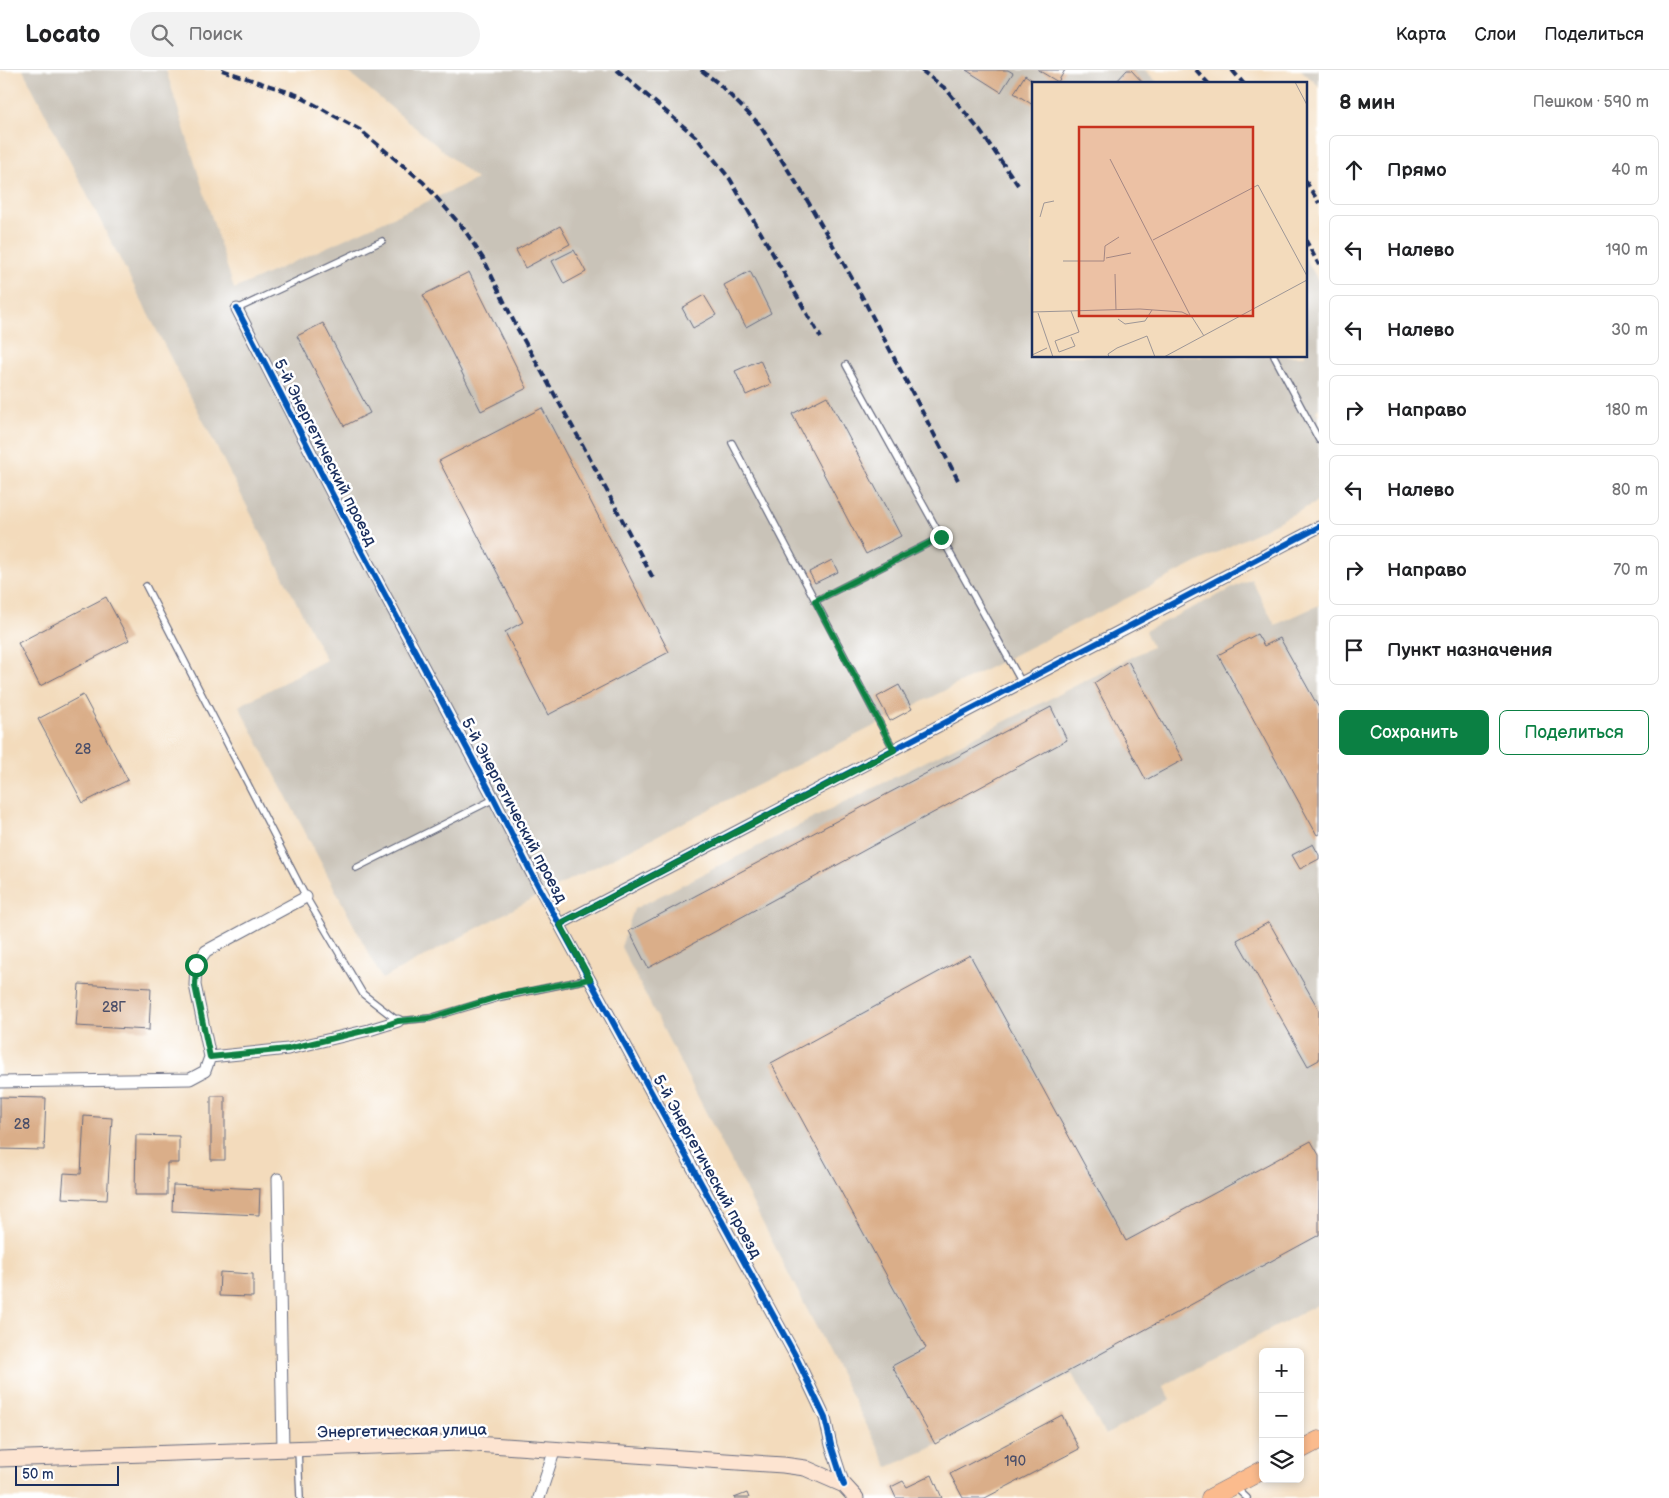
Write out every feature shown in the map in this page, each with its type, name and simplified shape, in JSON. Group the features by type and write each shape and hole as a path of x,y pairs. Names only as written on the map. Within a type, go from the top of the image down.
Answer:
{"main road":[{"path":"1304,1448 1319,1440"},
{"name":"Энергетическая улица","path":"0,1459 460,1443 805,1468 844,1485 856,1498"},
{"path":"1210,1498 1259,1472"}],"street":[{"name":"5-й Энергетический проезд","path":"237,310 533,876 795,1355 825,1418 844,1485"},
{"path":"560,924 1319,528"},
{"path":"0,1082 190,1079 205,1071 210,1057 195,986 196,965 206,951 306,897"},
{"path":"210,1057 288,1049 398,1021"},
{"path":"278,1179 283,1449"},
{"path":"539,1498 555,1449"}],"lane":[{"path":"237,310 382,241"},
{"path":"1275,358 1319,440"},
{"path":"846,365 1022,683"},
{"path":"732,443 894,750"},
{"path":"815,601 941,537"},
{"path":"146,586 306,897 363,994 398,1021 430,1018 501,996 590,979"},
{"path":"356,868 494,799"},
{"path":"298,1449 300,1498"},
{"path":"1234,1486 1247,1498"}],"shaded area":[{"path":"23,70 166,70 234,289 477,179 346,70 1145,70 1157,82 1032,82 1032,358 1306,358 1306,259 1319,282 1319,408 1316,411 1319,417 1319,501 534,898 382,979 239,706 326,660"},
{"path":"1301,70 1319,70 1319,86"},
{"path":"1251,579 1275,625 1319,605 1319,1304 1163,1386 1171,1400 1105,1435 1072,1374 927,1450 888,1467 621,947 634,909 1152,647 1145,631"}],"building":[{"path":"966,70 1008,70 1013,73 1001,92"},
{"path":"1038,70 1065,70 1058,82"},
{"path":"1127,70 1131,70 1142,82 1116,82"},
{"path":"1025,75 1035,82 1032,82 1032,104 1014,93"},
{"path":"560,226 570,244 525,268 516,250"},
{"path":"574,250 586,272 564,284 552,261"},
{"path":"750,271 771,313 746,327 724,285"},
{"path":"469,272 527,388 481,411 423,295"},
{"path":"704,295 716,315 693,328 682,308"},
{"path":"323,323 370,413 344,426 297,336"},
{"path":"760,360 771,384 746,395 735,371"},
{"path":"827,396 901,536 866,554 792,414"},
{"path":"542,408 669,652 548,715 505,632 523,622 439,461"},
{"path":"832,560 838,572 815,583 809,572"},
{"path":"106,597 129,640 40,686 18,643"},
{"path":"1257,634 1264,646 1280,638 1319,708 1319,834 1317,835 1218,655"},
{"path":"1128,661 1183,760 1146,780 1094,683"},
{"path":"899,685 912,709 890,721 877,697"},
{"path":"83,695 128,780 83,803 38,719"},
{"path":"1051,707 1067,740 648,968 629,931"},
{"path":"1313,844 1319,859 1300,869 1292,855"},
{"path":"1269,922 1319,1010 1319,1060 1308,1066 1237,940"},
{"path":"970,955 1126,1241 1311,1141 1319,1155 1319,1235 935,1444 892,1366 926,1348 771,1063"},
{"path":"79,984 151,988 149,1030 76,1026"},
{"path":"211,1096 225,1096 225,1160 211,1160"},
{"path":"0,1097 46,1098 44,1150 0,1149"},
{"path":"84,1116 112,1118 107,1200 62,1198 64,1173 81,1174"},
{"path":"136,1135 179,1136 179,1163 167,1163 167,1195 135,1195"},
{"path":"173,1185 260,1189 259,1215 172,1211"},
{"path":"220,1272 253,1274 253,1297 219,1296"},
{"path":"1062,1415 1079,1449 985,1498 963,1498 950,1474"},
{"path":"932,1475 942,1498 896,1498 891,1487 903,1481 907,1487"},
{"path":"747,1493 749,1498 734,1498"}],"railway":[{"path":"222,70 297,95 360,130 423,182 464,229 484,260 516,326 580,440 654,580"},
{"path":"617,70 696,137 730,179 821,338"},
{"path":"701,70 718,83 759,124 807,200 857,287 958,480"},
{"path":"921,70 946,89 980,131 1018,185"},
{"path":"1196,70 1207,82"},
{"path":"1232,70 1242,82"},
{"path":"1306,182 1319,203"},
{"path":"1306,241 1319,265"}],"cycle path":[{"path":"237,309 360,548 533,876 795,1355 825,1418 831,1445 844,1485"},
{"path":"560,924 1319,527"}],"route":[{"path":"196,965 195,986 210,1057 288,1049 398,1021 430,1018 501,996 590,979 560,924 894,750 815,601 941,537"}]}
